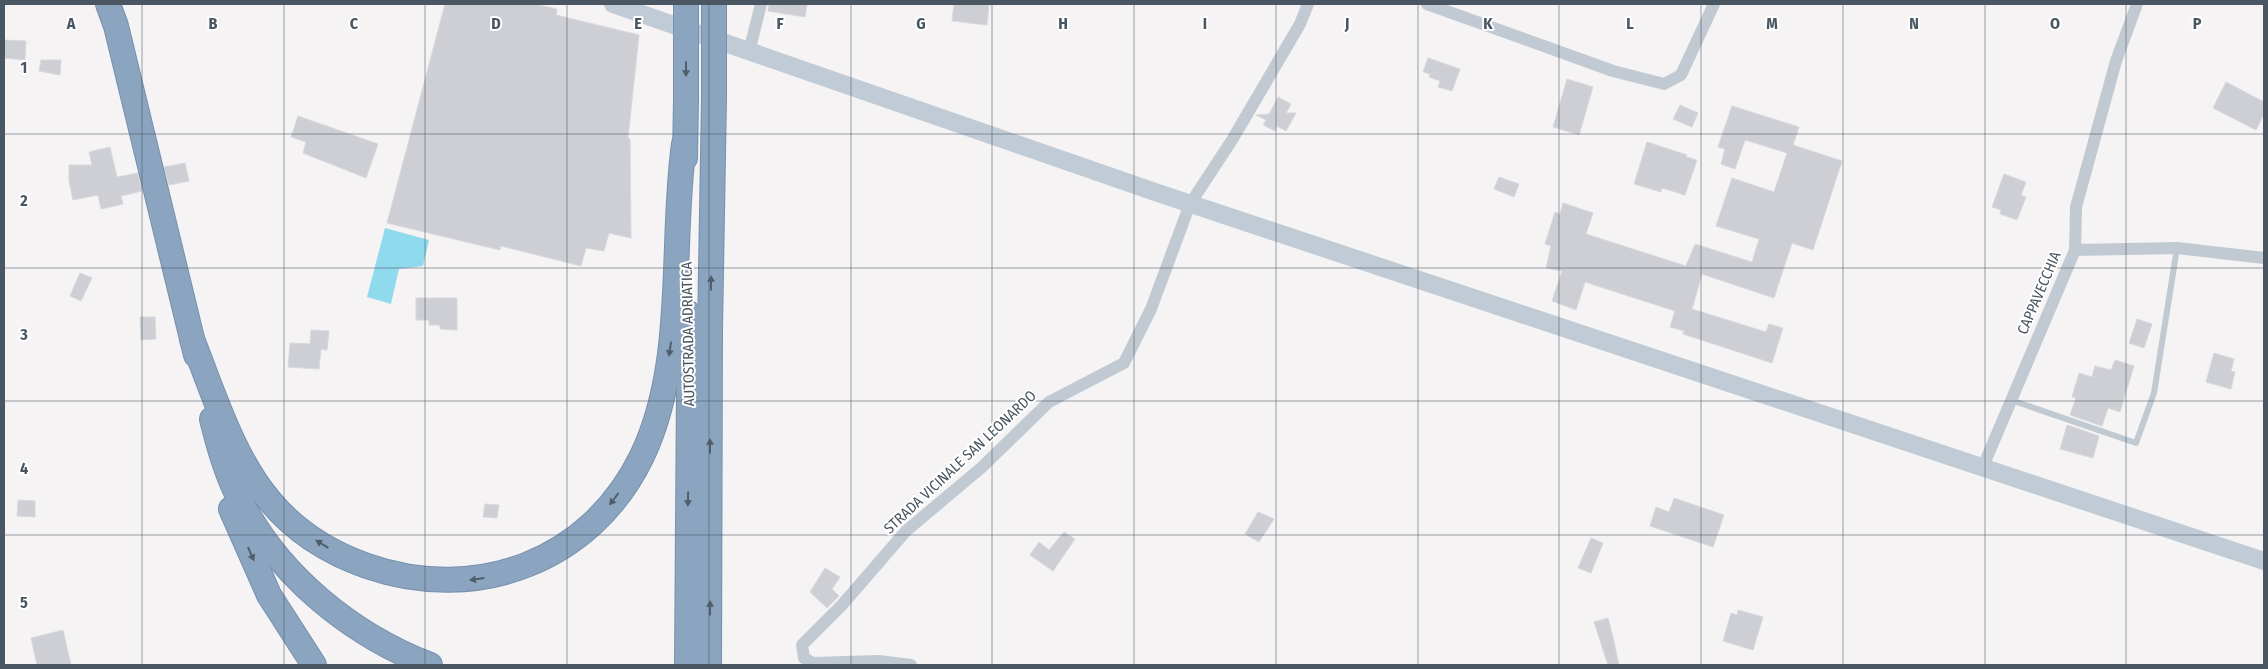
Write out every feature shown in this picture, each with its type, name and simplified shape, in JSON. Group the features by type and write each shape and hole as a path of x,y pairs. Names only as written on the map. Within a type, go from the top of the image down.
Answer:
{"highway":[{"path":"108,4 115,15 192,339 223,458 240,502 266,541 298,579 356,628 409,657 430,665"},
{"name":"AUTOSTRADA ADRIATICA","path":"686,4 684,144 689,392 698,660"},
{"name":"AUTOSTRADA ADRIATICA","path":"698,660 710,329 714,4"},
{"path":"192,339 235,443 253,477 270,501 310,537 355,561 382,571 413,578 444,581 474,580 518,569 557,550 580,535 601,516 641,458 651,434 665,388 672,338 678,187 684,144"},
{"path":"192,339 208,440 217,473 269,595 314,665"}],"main road":[{"path":"613,4 1190,204 1982,469 2264,561"}],"street":[{"path":"749,52 761,4"},
{"path":"1190,204 1232,140 1300,24 1308,4"},
{"path":"1427,4 1613,71 1664,84 1681,75 1714,4"},
{"path":"2075,250 2076,207 2116,61 2137,4"},
{"name":"STRADA VICINALE SAN LEONARDO","path":"912,665 879,661 813,663 804,658 802,645 842,606 906,531 981,468 1048,402 1124,363 1151,309 1190,204"},
{"name":"CAPPAVECCHIA","path":"1982,469 2075,250 2178,248 2264,258"}],"lane":[{"path":"2011,400 2136,443 2154,393 2178,248"}],"water":[{"path":"385,228 429,240 423,266 399,269 391,304 367,297"}],"building":[{"path":"445,4 535,4 557,9 556,15 639,35 628,138 630,139 631,238 609,233 604,251 586,248 581,266 501,246 500,250 387,223"},
{"path":"769,4 807,4 805,17 768,11"},
{"path":"954,4 989,4 987,25 952,21"},
{"path":"4,40 26,41 25,60 4,58"},
{"path":"1428,58 1460,69 1452,91 1438,87 1440,81 1429,77 1430,74 1423,72"},
{"path":"41,60 61,60 60,75 39,71"},
{"path":"1567,79 1593,87 1579,135 1553,127"},
{"path":"2226,82 2264,102 2264,114 2256,130 2213,108"},
{"path":"1278,97 1291,104 1286,113 1296,113 1286,131 1277,126 1275,131 1263,125 1266,120 1256,115 1269,114"},
{"path":"1680,105 1698,113 1692,127 1673,119"},
{"path":"1732,106 1799,127 1793,145 1842,161 1813,250 1792,243 1774,298 1702,274 1692,309 1766,332 1769,324 1783,328 1772,363 1683,334 1684,331 1670,327 1675,311 1585,282 1576,310 1552,301 1562,271 1546,268 1551,246 1545,244 1555,212 1560,214 1563,203 1593,213 1586,234 1686,266 1695,244 1752,262 1759,239 1716,226 1732,178 1774,192 1787,153 1745,140 1735,169 1721,164 1725,149 1718,147"},
{"path":"298,116 378,144 366,178 303,153 306,142 291,137"},
{"path":"1647,142 1697,160 1685,195 1662,188 1661,192 1634,184"},
{"path":"110,147 117,177 138,173 142,191 121,196 123,204 101,209 98,195 73,200 69,181 69,165 92,165 89,152"},
{"path":"185,163 189,181 169,185 164,167"},
{"path":"2004,174 2026,182 2021,195 2026,197 2017,220 2000,214 2001,210 1992,207"},
{"path":"1499,177 1519,184 1514,197 1494,189"},
{"path":"80,273 92,278 81,301 70,296"},
{"path":"416,298 457,298 457,330 440,329 440,325 429,325 429,320 416,320"},
{"path":"140,317 155,317 156,339 141,340"},
{"path":"2137,319 2152,324 2144,348 2129,343"},
{"path":"311,330 329,331 327,350 321,349 319,369 288,367 290,343 310,344"},
{"path":"2214,353 2234,359 2231,371 2235,372 2231,389 2206,382"},
{"path":"2115,360 2134,366 2120,412 2108,408 2102,426 2070,415 2076,398 2072,397 2079,373 2092,377 2095,366 2111,370"},
{"path":"2067,425 2099,436 2093,458 2060,449"},
{"path":"1674,498 1724,515 1713,547 1650,526 1656,507 1669,512"},
{"path":"18,500 35,501 35,517 17,516"},
{"path":"485,504 499,505 497,518 483,517"},
{"path":"1258,512 1274,519 1259,542 1245,534"},
{"path":"1064,532 1075,539 1053,571 1030,555 1039,542 1049,550"},
{"path":"1591,538 1603,543 1591,573 1578,568"},
{"path":"825,568 840,577 832,589 839,596 827,608 810,592"},
{"path":"1738,610 1763,617 1753,650 1723,641 1731,613 1737,615"},
{"path":"1608,618 1619,665 1608,665 1594,622"},
{"path":"63,630 71,665 37,665 31,638"}]}
